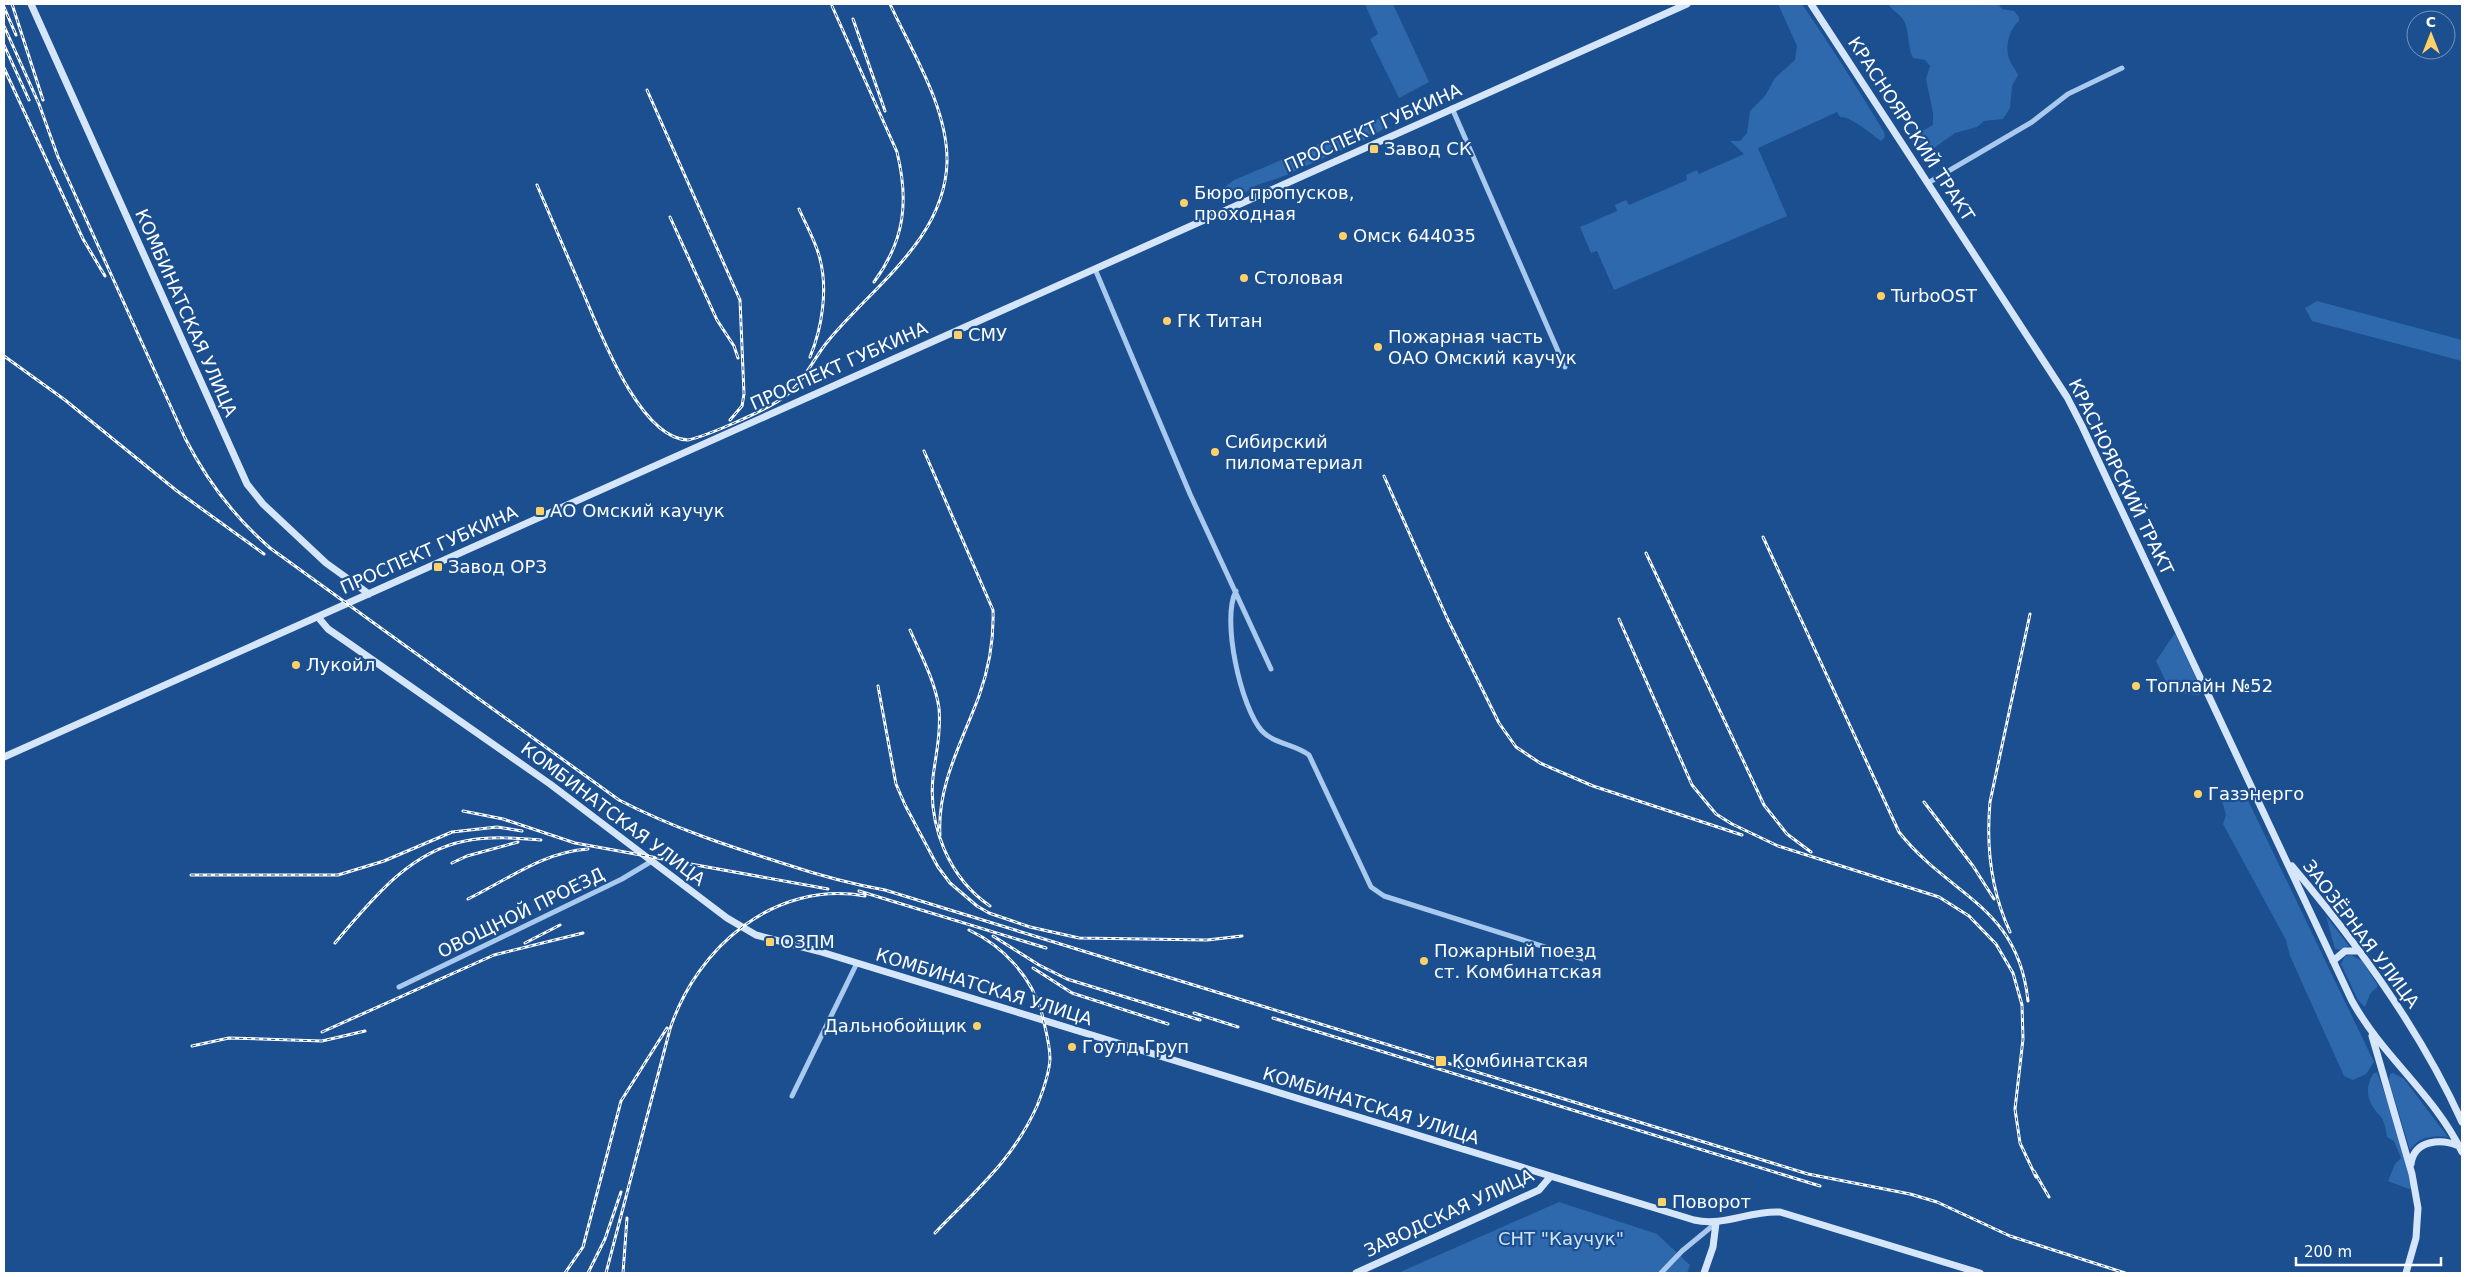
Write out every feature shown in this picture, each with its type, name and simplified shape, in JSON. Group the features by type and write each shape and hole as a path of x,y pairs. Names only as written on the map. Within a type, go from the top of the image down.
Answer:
{"main road":[{"name":"КОМБИНАТСКАЯ УЛИЦА","path":"31,4 247,484 263,504 326,563 369,594"},
{"name":"ПРОСПЕКТ ГУБКИНА","path":"4,756 1687,4"},
{"name":"КРАСНОЯРСКИЙ ТРАКТ","path":"1811,4 2027,335 2082,426 2285,858"},
{"name":"КОМБИНАТСКАЯ УЛИЦА","path":"318,617 328,629 550,784 719,913 748,932 857,963 1694,1220 1716,1223 1758,1212 1780,1212 1980,1273"},
{"name":"ЗАОЗЁРНАЯ УЛИЦА","path":"2285,858 2317,895 2427,1051 2462,1122"},
{"name":"ЗАОЗЁРНАЯ УЛИЦА","path":"2285,858 2352,1002 2372,1033 2441,1113 2461,1149"},
{"path":"2333,961 2346,951 2358,951"},
{"name":"ЗАОЗЁРНАЯ УЛИЦА","path":"2372,1033 2410,1167 2418,1208 2418,1223 2406,1273"},
{"path":"2410,1167 2414,1153 2430,1142 2446,1141 2461,1149"},
{"name":"ЗАВОДСКАЯ УЛИЦА","path":"1356,1273 1538,1190 1544,1186 1550,1177"},
{"path":"1704,1273 1713,1247 1716,1223"}],"street":[{"path":"1928,182 2032,122 2068,94 2122,68"},
{"path":"1452,108 1565,367"},
{"path":"1095,269 1190,494 1272,669"},
{"path":"1236,591 1232,604 1234,664 1246,702 1260,730 1271,739 1301,749 1309,755 1371,888 1384,896 1583,959"},
{"name":"ОВОЩНОЙ ПРОЕЗД","path":"399,987 622,879 652,861"},
{"path":"792,1096 857,963"},
{"path":"1661,1273 1689,1244 1716,1223"}],"green space":[{"path":"1365,4 1393,4 1429,82 1399,98 1370,39 1378,34"},
{"path":"1778,4 1802,4 1884,132 1885,137 1881,141 1849,119 1840,117 1837,112 1758,148 1787,216 1614,290 1597,251 1591,253 1580,227 1617,211 1615,205 1626,200 1629,205 1687,180 1686,175 1697,170 1699,174 1744,154 1730,141 1740,141 1747,133 1750,111 1765,96 1775,78 1795,60 1797,46"},
{"path":"1888,4 1998,4 2002,9 2014,11 2019,17 2019,21 2010,34 2007,51 2018,75 2012,86 2010,108 2003,119 1984,121 1977,127 1955,133 1934,148 1925,146 1916,139 1916,134 1933,125 1933,113 1926,79 1930,66 1925,60 1913,58 1905,22"},
{"path":"1381,118 1386,118 1387,124 1381,131 1364,140 1284,176 1257,185 1240,196 1231,199 1222,194 1221,190 1234,180"},
{"path":"2317,301 2462,340 2462,361 2312,321 2305,308"},
{"path":"2175,633 2202,691 2199,695 2171,692 2156,661"},
{"path":"2244,792 2374,1062 2366,1074 2353,1080 2344,1076 2290,956 2286,940 2223,824 2226,815 2222,801 2231,794"},
{"path":"2326,916 2349,946 2340,950 2335,949"},
{"path":"2351,955 2362,961 2378,986 2370,994 2365,1007 2358,1000 2341,964 2345,956"},
{"path":"2377,1072 2393,1117 2412,1188 2409,1189 2388,1181 2395,1164 2401,1158 2394,1141 2387,1137 2383,1121 2373,1107 2369,1097 2368,1086 2373,1074"},
{"path":"2393,1073 2404,1079 2448,1137 2422,1139 2410,1150 2389,1081 2390,1074"},
{"name":"СНТ \"Каучук\"","path":"1559,1202 1657,1234 1690,1265 1687,1273 1398,1273"}],"railway":[{"path":"12,4 43,100"},
{"path":"537,185 610,354 637,402 653,422 670,435 688,440 723,428 752,415 784,397 797,385 828,341 903,260 920,238 934,215 943,190 947,162 942,121 927,81 890,4"},
{"path":"832,6 897,152 901,170 903,187 902,220 892,251 874,282"},
{"path":"4,7 16,35"},
{"path":"853,19 885,111"},
{"path":"4,26 39,104 58,157 185,438 202,469 222,497 244,523 270,548 619,800 701,836 797,868 885,890 1808,1174 1910,1194 1937,1202 2010,1236 2125,1273"},
{"path":"4,45 29,100"},
{"path":"4,68 83,239 105,276"},
{"path":"647,90 740,300 744,394 742,406 730,420"},
{"path":"799,209 818,253 824,283 821,321 810,357"},
{"path":"670,217 717,320 734,346 738,358"},
{"path":"4,356 65,400 177,491 264,554"},
{"path":"924,451 993,610 992,643 986,675 947,781 942,799 940,835"},
{"path":"1384,476 1447,618 1499,723 1516,747 1540,763 1593,786 1742,835"},
{"path":"1763,537 1899,832 1919,854 1996,922 2011,943 2022,969 2028,1001"},
{"path":"1646,553 1764,805 1787,834 1811,852"},
{"path":"2010,932 1998,901 1991,868 1989,836 1990,802 2030,614"},
{"path":"1619,619 1692,785 1716,814 1732,824 1778,846 1939,897 1969,916 1996,944 2013,973 2022,1005 2023,1039 2015,1109 2020,1143 2036,1177"},
{"path":"910,630 931,678 939,708 939,734 932,795 938,832 944,849 963,881 990,906"},
{"path":"878,686 896,784 905,805 938,867 950,883 977,906 989,913 1030,927 1079,938 1207,940 1242,936"},
{"path":"1924,802 1973,866 1994,899"},
{"path":"463,811 503,819 575,843 828,889"},
{"path":"191,875 338,875 384,861 452,832 497,827 522,831"},
{"path":"335,943 376,896 408,867 426,856 444,847 474,839 541,840"},
{"path":"452,863 467,856 518,842"},
{"path":"468,899 541,861 556,855 588,849"},
{"path":"859,891 1046,948"},
{"path":"606,1273 670,1029 682,999 699,971 720,947 744,926 771,909 800,898 832,894 865,896"},
{"path":"525,943 560,925"},
{"path":"935,1233 979,1189 1017,1143 1037,1106 1045,1083 1050,1059 1042,1014 1037,1000 1023,975 1004,954 969,930"},
{"path":"322,1032 494,955 583,933"},
{"path":"993,936 1039,965 1067,979 1200,1020"},
{"path":"1033,968 1072,993 1168,1024"},
{"path":"1194,1013 1238,1027"},
{"path":"1273,1018 1820,1186"},
{"path":"565,1273 583,1247 621,1101 667,1028"},
{"path":"192,1046 229,1038 322,1041 365,1031"},
{"path":"2034,1171 2049,1197"},
{"path":"588,1273 605,1239 621,1192"},
{"path":"623,1273 627,1218"}],"place":[{"name":"Завод СК","path":"1374,149"},
{"name":"Бюро пропусков, проходная","path":"1184,203"},
{"name":"Омск 644035","path":"1343,236"},
{"name":"Столовая","path":"1244,278"},
{"name":"TurboOST","path":"1881,296"},
{"name":"ГК Титан","path":"1167,321"},
{"name":"СМУ","path":"958,335"},
{"name":"Пожарная часть ОАО Омский каучук","path":"1378,347"},
{"name":"Сибирский пиломатериал","path":"1215,452"},
{"name":"АО Омский каучук","path":"540,511"},
{"name":"Завод ОРЗ","path":"438,567"},
{"name":"Лукойл","path":"296,665"},
{"name":"Топлайн №52","path":"2136,686"},
{"name":"Газэнерго","path":"2198,794"},
{"name":"ОЗПМ","path":"770,942"},
{"name":"Пожарный поезд ст. Комбинатская","path":"1424,961"},
{"name":"Дальнобойщик","path":"977,1026"},
{"name":"Гоулд Груп","path":"1072,1047"},
{"name":"Комбинатская","path":"1441,1061"},
{"name":"Поворот","path":"1662,1202"}]}
